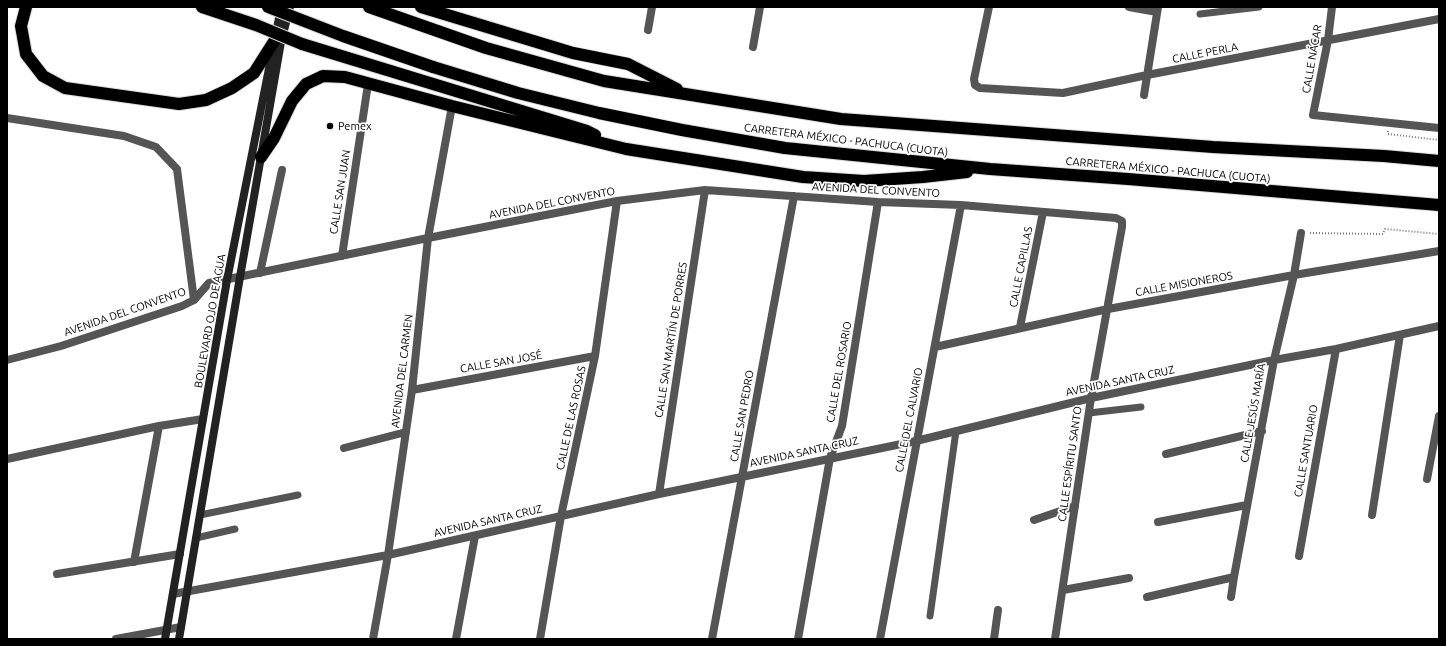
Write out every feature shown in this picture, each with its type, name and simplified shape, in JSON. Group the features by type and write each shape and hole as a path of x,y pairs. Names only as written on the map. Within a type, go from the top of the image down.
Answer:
{"highway":[{"path":"26,7 21,26 26,54 43,76 65,88 179,104 206,100 232,88 254,73 275,40"},
{"path":"202,7 302,44 587,131 626,149"},
{"name":"CARRETERA MÉXICO - PACHUCA (CUOTA)","path":"268,7 343,36 433,67 518,93 600,113 730,139 785,148 990,169 1439,205"},
{"name":"CARRETERA MÉXICO - PACHUCA (CUOTA)","path":"369,7 486,48 604,81 841,119 1213,147 1384,156 1439,161"},
{"path":"421,7 573,53 628,64 688,95"},
{"path":"262,157 274,138 292,101 306,84 323,76 346,77 452,106 626,149 803,177 864,181 923,177 990,169"}],"main road":[{"name":"BOULEVARD OJO DE AGUA","path":"165,639 227,280 281,7"},
{"name":"BOULEVARD OJO DE AGUA","path":"179,639 281,42 290,7"}],"street":[{"path":"648,30 652,7"},
{"path":"753,47 760,7"},
{"name":"CALLE PERLA","path":"989,7 974,79 975,85 980,88 1063,93 1148,75 1439,19"},
{"path":"1129,7 1157,10 1144,94"},
{"name":"CALLE NÁCAR","path":"1332,7 1328,40 1313,115 1439,128"},
{"name":"CALLE SAN JUAN","path":"342,256 368,84"},
{"name":"AVENIDA DEL CARMEN","path":"373,639 388,555 412,390 428,238 452,106"},
{"path":"7,118 124,136 156,147 177,169 194,300"},
{"path":"260,273 282,170"},
{"name":"AVENIDA DEL CONVENTO","path":"7,360 61,346 182,306 194,300 209,283 617,201 705,190 878,202 961,205 1116,218 1122,221"},
{"name":"CALLE SAN MARTÍN DE PORRES","path":"659,494 705,190"},
{"name":"CALLE SAN PEDRO","path":"712,639 794,196"},
{"name":"CALLE DE LAS ROSAS","path":"540,639 561,516 595,356 617,201"},
{"name":"CALLE DEL ROSARIO","path":"798,639 830,458 842,426 878,202"},
{"name":"CALLE DEL CALVARIO","path":"880,639 961,205"},
{"name":"CALLE CAPILLAS","path":"1020,327 1043,212"},
{"name":"CALLE ESPÍRITU SANTO","path":"1055,639 1091,398 1108,308 1122,221"},
{"name":"CALLE JESÚS MARÍA","path":"1231,597 1274,360 1294,275 1301,233"},
{"name":"CALLE MISIONEROS","path":"935,347 1108,308 1439,251"},
{"name":"AVENIDA SANTA CRUZ","path":"173,594 388,555 742,476 916,441 1091,398 1274,360 1336,349 1439,326"},
{"path":"1372,515 1400,335"},
{"name":"CALLE SANTUARIO","path":"1299,556 1336,349"},
{"name":"CALLE SAN JOSÉ","path":"412,390 595,356"},
{"path":"1427,479 1439,416"},
{"path":"7,459 160,426 203,420"},
{"path":"134,562 160,426"},
{"path":"1166,454 1262,431"},
{"path":"344,448 406,432"},
{"path":"1158,522 1247,505"},
{"path":"1034,520 1075,506"},
{"path":"456,639 475,536"},
{"path":"57,574 180,554"},
{"path":"1147,597 1234,577"},
{"path":"1063,590 1129,578"},
{"path":"994,639 998,610"},
{"path":"116,639 181,627"}],"lane":[{"path":"1200,14 1260,7"},
{"path":"1089,413 1141,407"},
{"path":"930,616 956,431"},
{"path":"200,515 298,495"},
{"path":"196,538 235,529"}],"path":[{"path":"1301,233 1383,234 1385,229 1439,234"}],"place":[{"name":"Pemex","path":"330,126"}]}
